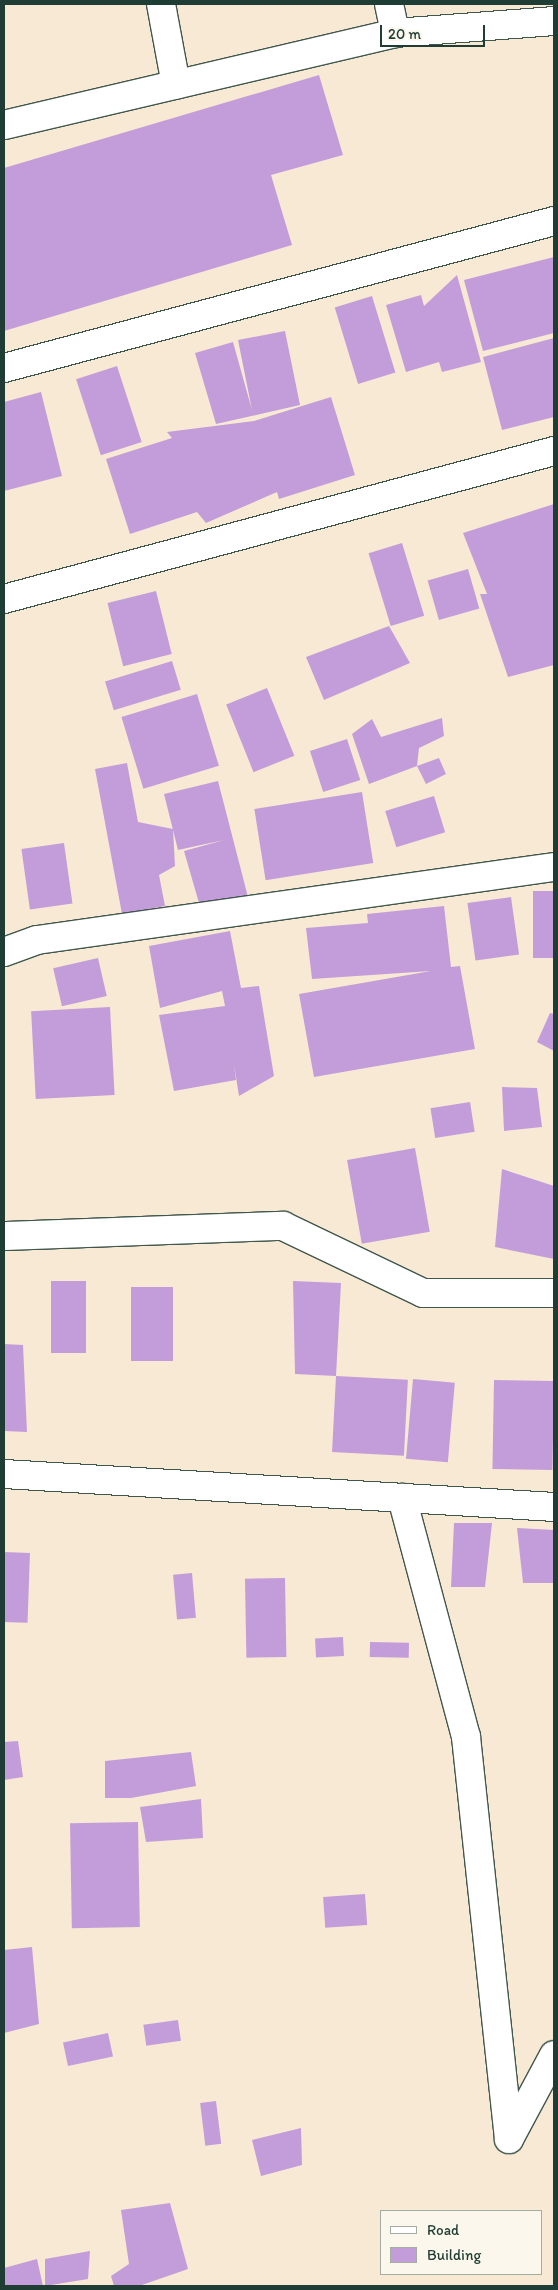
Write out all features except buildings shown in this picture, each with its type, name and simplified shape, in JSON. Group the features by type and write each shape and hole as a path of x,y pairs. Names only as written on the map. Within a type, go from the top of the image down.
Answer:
{"street":[{"path":"161,4 176,85"},
{"path":"389,4 395,33"},
{"path":"4,125 395,33 554,21"},
{"path":"4,368 554,222"},
{"path":"4,599 554,451"},
{"path":"4,952 37,940 554,867"},
{"path":"4,1236 283,1226 423,1293 554,1292"},
{"path":"4,1474 554,1507"},
{"path":"402,1498 466,1736 510,2139 554,2056"}]}
